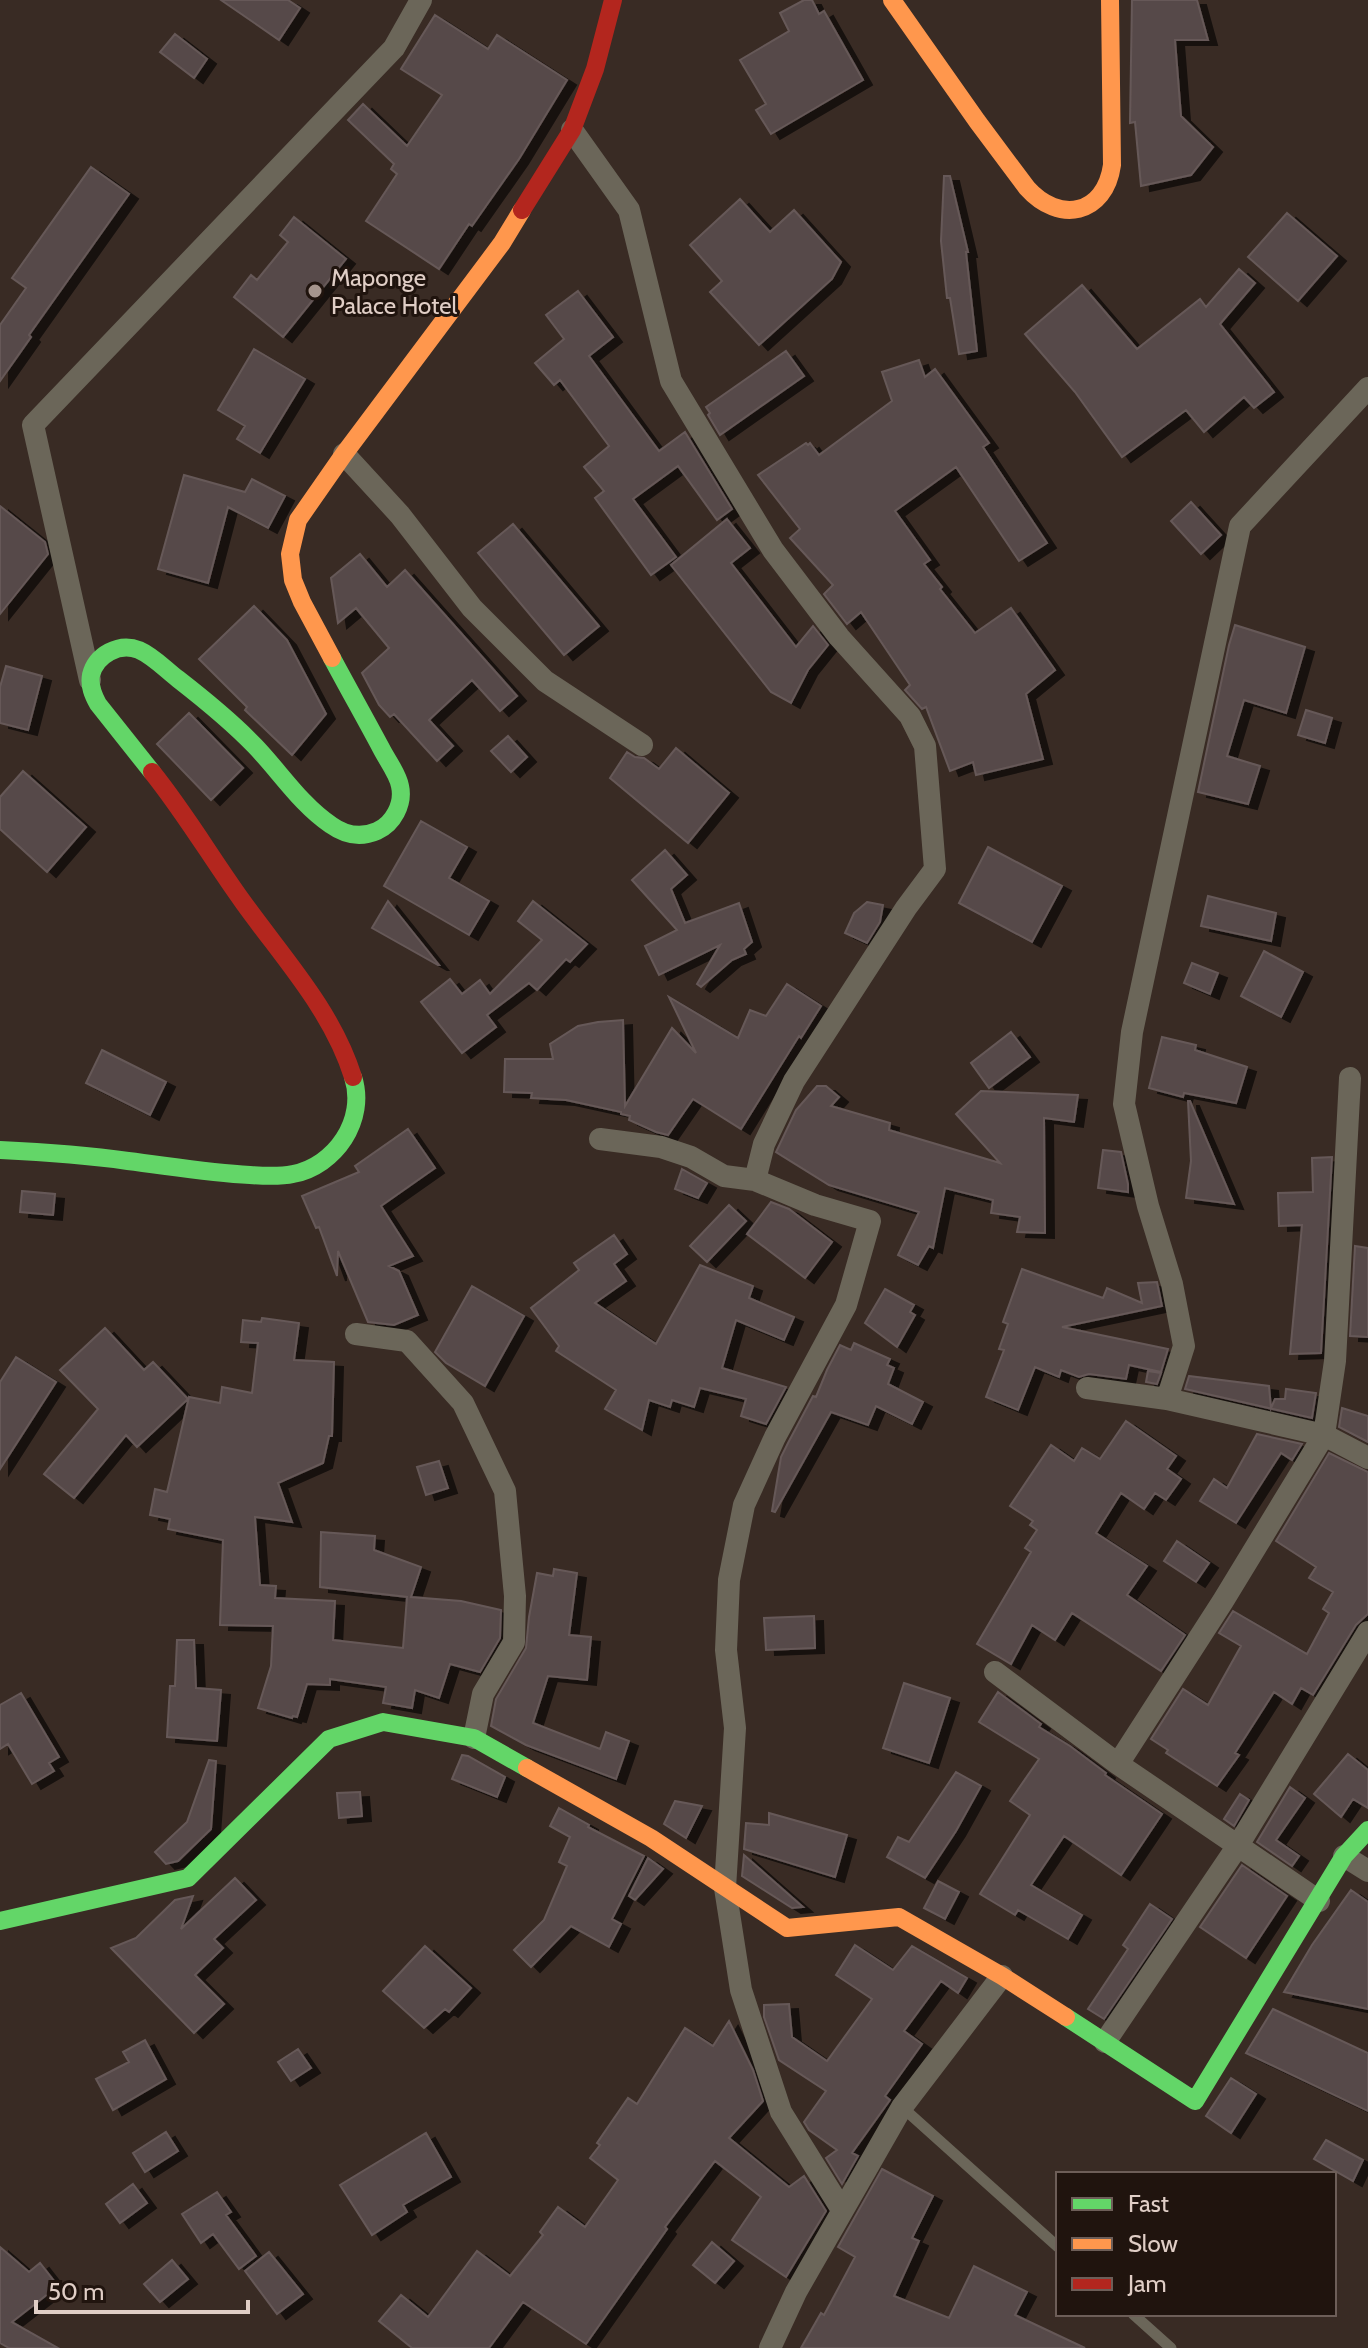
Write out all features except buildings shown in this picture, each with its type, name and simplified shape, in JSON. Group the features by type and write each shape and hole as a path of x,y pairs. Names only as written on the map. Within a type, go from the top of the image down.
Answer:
{"street":[{"path":"0,1150 104,1157 224,1174 293,1174 311,1169 327,1158 340,1145 351,1126 356,1086 345,1052 325,1016 172,798 92,693 33,425 394,48 421,0"},
{"path":"90,681 93,669 109,651 132,648 146,654 211,705 333,826 355,835 377,831 393,818 400,801 400,784 302,602 293,580 290,554 293,535 298,520 344,454 502,243 572,130 595,69 613,0"},
{"path":"892,0 995,146 1032,192 1051,207 1070,210 1095,201 1109,183 1112,165 1110,0"},
{"path":"572,130 629,210 671,381 773,550 839,637 910,716 925,746 935,869 906,908 794,1081 764,1144 755,1180"},
{"path":"1167,1399 1184,1346 1172,1284 1148,1206 1124,1104 1132,1032 1240,526 1368,388"},
{"path":"344,454 400,515 472,608 545,681 642,745"},
{"path":"1118,1764 1223,1601 1324,1435 1335,1361 1350,1078"},
{"path":"600,1139 661,1147 691,1157 724,1176 755,1180 815,1205 870,1221 846,1305 775,1437 744,1505 729,1580 726,1650 735,1728 725,1888 741,1990 781,2112 842,2210"},
{"path":"356,1334 407,1341 463,1403 505,1491 515,1596 514,1642 483,1694 474,1738"},
{"path":"1087,1388 1167,1399 1324,1435 1368,1458"},
{"path":"1105,2042 1237,1847 1368,1632"},
{"path":"995,1672 1118,1764 1319,1901"},
{"path":"0,1921 188,1878 329,1739 383,1722 474,1738 651,1838 787,1928 899,1917 1002,1976 1195,2101 1344,1856 1368,1830"},
{"path":"1344,1856 1368,1871"},
{"path":"770,2348 796,2292 902,2107 1002,1976"}],"lane":[{"path":"902,2107 1056,2245"},
{"path":"1135,2316 1171,2348"}],"traffic: fast":[{"path":"152,772 98,704 92,690 94,668 103,656 116,649 139,650 208,703 246,737 300,798 331,825 359,835 383,828 399,806 399,781 332,658"},
{"path":"0,1150 96,1157 235,1174 293,1174 322,1162 344,1139 355,1109 353,1077"},
{"path":"0,1921 188,1878 329,1739 383,1722 474,1738 527,1768"},
{"path":"1066,2017 1195,2101 1344,1856 1368,1830"}],"traffic: slow":[{"path":"892,0 1027,188 1053,207 1066,210 1079,209 1100,195 1108,182 1112,165 1110,0"},
{"path":"332,658 293,580 290,554 298,520 502,243 522,210"},
{"path":"527,1768 651,1838 787,1928 899,1917 1066,2017"}],"traffic: jam":[{"path":"522,210 572,130 595,69 613,0"},
{"path":"152,772 320,1007 353,1077"}],"place":[{"name":"Maponge Palace Hotel","path":"315,291"}]}
